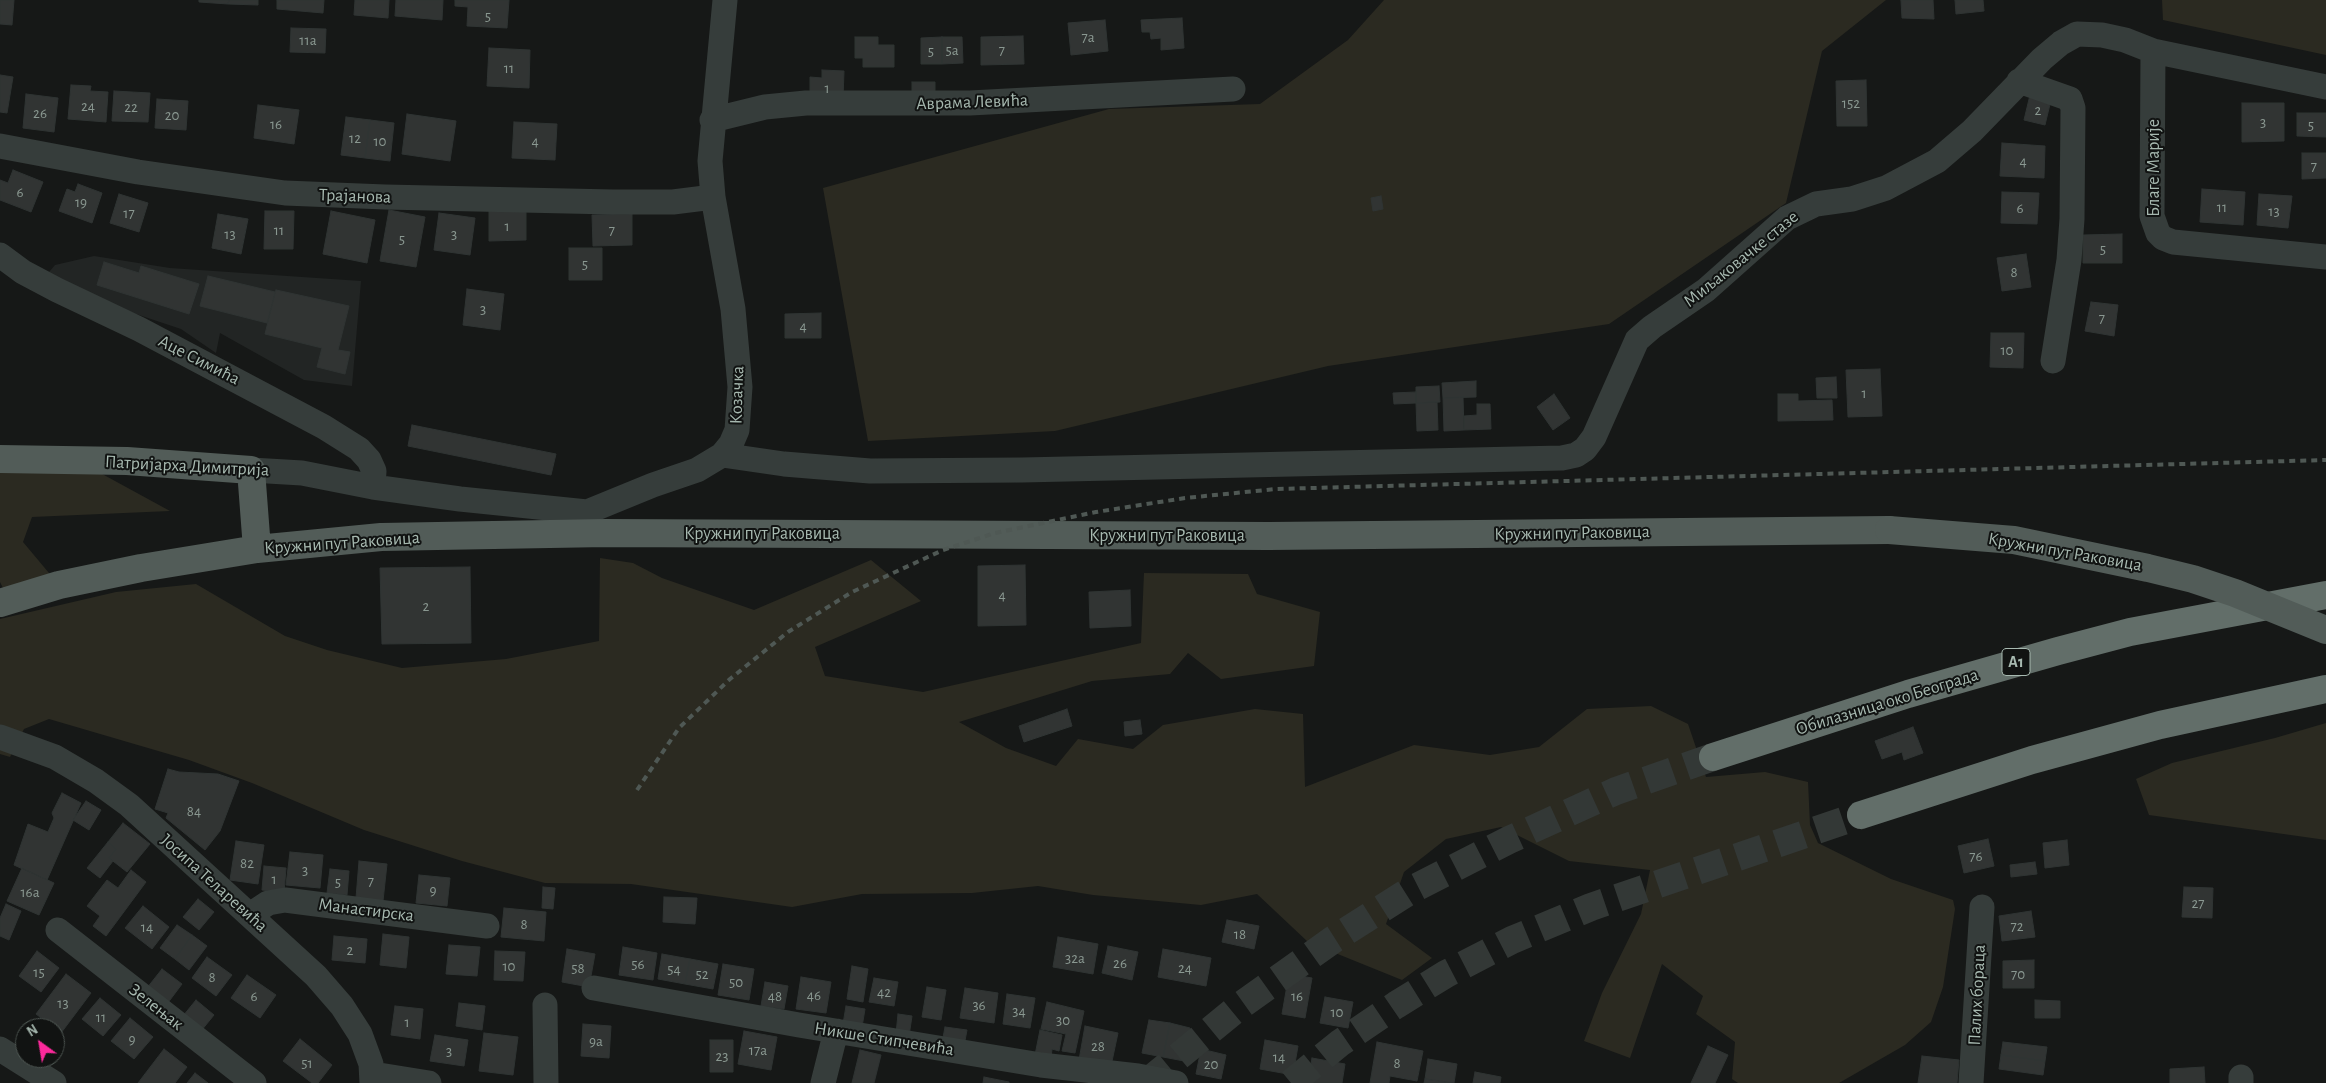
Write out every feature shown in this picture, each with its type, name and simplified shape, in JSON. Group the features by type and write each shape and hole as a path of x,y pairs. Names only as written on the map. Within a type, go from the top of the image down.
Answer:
{"highway":[{"name":"Обилазница око Београда","path":"1713,757 1908,694 2049,653 2130,632 2326,595"},
{"path":"1861,815 1951,784 2160,725 2326,689"}],"main road":[{"name":"Патријарха Димитрија","path":"0,459 127,461 251,470"},
{"path":"251,470 257,549"},
{"name":"Кружни пут Раковица","path":"0,603 94,576 257,549 373,537 606,533 1228,536 1889,530 2014,540 2148,568 2193,579 2235,593 2326,630"}],"street":[{"name":"Козачка","path":"373,487 460,499 587,512 653,485 697,470 722,455 731,444 737,430 740,387 729,280 713,197 710,161 712,120 725,0"},
{"name":"Миљаковачке стазе","path":"722,455 784,464 870,471 1022,470 1562,458 1576,455 1585,449 1594,437 1637,340 1652,327 1706,290 1787,218 1816,204 1852,199 1886,188 1937,161 1972,131 2019,80 2060,43 2077,34 2102,35 2125,40 2153,51"},
{"path":"2153,51 2326,88"},
{"name":"Благе Марије","path":"2153,51 2152,216 2158,233 2163,238 2173,242 2326,257"},
{"path":"2019,80 2070,99 2074,108 2071,243 2053,361"},
{"name":"Аврама Левића","path":"712,120 765,107 806,103 970,103 1234,89"},
{"name":"Трајанова","path":"0,146 138,172 285,193 385,198 622,202 673,202 713,197"},
{"name":"Аце Симића","path":"0,255 23,272 139,329 324,427 358,449 369,460 374,471 373,487"},
{"name":"Патријарха Димитрија","path":"251,470 302,473 373,487"},
{"name":"Јосипа Теларевића","path":"0,737 55,757 96,781 139,814 250,915 316,976 342,1006 360,1034 367,1051 373,1078"},
{"name":"Манастирска","path":"250,915 268,903 285,900 487,926"},
{"name":"Палих бораца","path":"1972,1083 1982,907"},
{"name":"Зелењак","path":"58,930 254,1083"},
{"name":"Никше Стипчевића","path":"594,988 1041,1065 1138,1076 1176,1083"},
{"path":"545,1005 546,1083"},
{"path":"823,1083 836,1031"},
{"path":"0,1049 54,1083"},
{"path":"373,1078 429,1083"}],"shaded area":[{"path":"1384,0 1886,0 1822,51 1786,203 1609,324 1328,366 1055,431 868,441 823,188 1109,109 1260,104 1348,40"},
{"path":"2162,0 2326,0 2326,55 2163,20"},
{"path":"94,256 170,268 361,281 352,386 304,380 220,333 216,353 181,329 103,303 44,278 55,265"},
{"path":"93,469 170,511 32,517 23,542 54,579 3,588 0,582 0,470"},
{"path":"600,558 633,563 662,578 754,610 871,560 921,601 815,647 825,676 923,692 1141,643 1144,573 1248,574 1257,594 1320,612 1314,666 1221,679 1188,653 1170,674 1092,681 959,722 1006,748 1056,766 1078,739 1133,749 1163,725 1255,709 1303,714 1305,787 1414,745 1490,755 1539,747 1587,709 1651,706 1688,724 1706,777 1765,772 1808,782 1810,825 1818,843 1891,879 1953,900 1955,909 1943,987 1931,1022 1905,1045 1839,1083 1738,1083 1732,1079 1735,1042 1696,1014 1703,996 1662,964 1630,1058 1584,1041 1602,993 1641,914 1650,870 1569,861 1501,827 1446,839 1404,872 1386,924 1432,958 1402,980 1308,942 1257,894 1201,905 1093,895 1038,886 972,893 862,894 792,907 631,884 545,883 462,861 364,830 252,783 189,760 49,719 24,729 10,757 0,754 0,619 116,592 196,584 285,636 327,650 402,668 506,659 599,641"},
{"path":"2326,723 2326,840 2149,815 2136,779 2172,763 2275,738"}],"building":[{"path":"0,0 14,0 12,25 0,24"},
{"path":"199,0 229,0 228,4 199,2"},
{"path":"229,0 258,0 258,5 228,4"},
{"path":"277,0 324,0 323,13 277,9"},
{"path":"355,0 389,0 388,18 354,15"},
{"path":"396,0 443,0 442,20 395,16"},
{"path":"455,0 509,0 507,28 467,26 468,7 455,6"},
{"path":"1901,0 1933,0 1934,19 1902,18"},
{"path":"1955,0 1983,0 1984,11 1956,14"},
{"path":"1182,18 1184,48 1161,50 1161,38 1151,39 1150,32 1142,32 1141,20"},
{"path":"1105,20 1108,51 1071,55 1068,23"},
{"path":"291,28 326,29 325,53 290,52"},
{"path":"1023,36 1024,64 981,65 981,37"},
{"path":"855,37 878,37 878,45 894,45 894,67 863,67 863,58 855,58"},
{"path":"942,37 962,37 963,63 942,64"},
{"path":"942,37 942,64 921,64 921,38"},
{"path":"489,48 530,50 529,88 487,86"},
{"path":"822,70 844,71 843,99 810,98 810,77 822,78"},
{"path":"0,75 13,77 7,113 0,112"},
{"path":"1866,80 1867,126 1837,126 1836,81"},
{"path":"912,82 935,82 935,97 912,97"},
{"path":"71,85 91,86 90,91 108,92 106,122 68,119"},
{"path":"114,91 150,93 148,122 112,121"},
{"path":"26,94 58,98 54,132 23,128"},
{"path":"2030,95 2051,100 2045,125 2024,120"},
{"path":"157,99 188,101 186,130 155,128"},
{"path":"2242,103 2284,103 2284,141 2242,142"},
{"path":"258,105 299,110 294,144 254,138"},
{"path":"2297,113 2326,113 2326,137 2297,136"},
{"path":"407,114 456,121 450,161 402,154"},
{"path":"346,117 370,120 365,158 341,155"},
{"path":"370,120 394,123 390,161 365,158"},
{"path":"514,122 557,124 555,160 512,158"},
{"path":"2002,143 2045,146 2044,178 2000,176"},
{"path":"2302,153 2326,153 2326,178 2302,179"},
{"path":"13,170 43,182 31,212 0,200 0,180 8,183"},
{"path":"78,184 102,193 92,223 59,211 67,189 75,192"},
{"path":"2202,189 2245,192 2243,225 2200,222"},
{"path":"2002,192 2039,193 2037,224 2001,223"},
{"path":"119,194 148,203 139,232 110,223"},
{"path":"2259,194 2292,196 2288,228 2257,225"},
{"path":"1381,196 1383,209 1373,211 1371,198"},
{"path":"389,210 425,217 416,267 380,261"},
{"path":"265,211 294,211 293,249 264,249"},
{"path":"331,211 375,220 367,263 323,254"},
{"path":"489,211 526,211 526,240 489,241"},
{"path":"439,213 475,218 470,255 434,250"},
{"path":"218,214 248,219 241,254 212,248"},
{"path":"632,214 632,245 593,246 592,215"},
{"path":"2122,234 2122,263 2083,263 2083,235"},
{"path":"569,248 602,248 602,280 569,280"},
{"path":"2026,254 2031,287 2002,291 1997,258"},
{"path":"104,262 139,273 141,266 199,284 189,314 97,285"},
{"path":"208,276 275,292 267,323 200,306"},
{"path":"467,289 504,294 500,330 463,325"},
{"path":"276,290 349,306 338,350 350,352 345,374 317,367 322,348 265,334"},
{"path":"2091,302 2118,305 2114,336 2085,331"},
{"path":"821,313 821,338 785,338 785,314"},
{"path":"1991,333 2024,333 2023,368 1990,367"},
{"path":"1880,369 1882,416 1848,417 1846,370"},
{"path":"1836,377 1837,398 1817,398 1816,378"},
{"path":"1476,381 1476,397 1443,398 1442,383"},
{"path":"1439,386 1440,402 1416,403 1416,387"},
{"path":"1416,392 1416,403 1394,404 1393,393"},
{"path":"1554,394 1570,418 1553,430 1537,407"},
{"path":"1778,394 1798,394 1798,401 1832,400 1833,420 1778,421"},
{"path":"1463,397 1464,430 1444,431 1443,398"},
{"path":"1437,402 1438,430 1417,431 1416,403"},
{"path":"1477,404 1490,404 1491,429 1464,430 1464,416 1477,415"},
{"path":"412,425 556,454 551,475 408,446"},
{"path":"1025,565 1026,625 978,626 978,566"},
{"path":"470,567 471,643 382,644 380,568"},
{"path":"1130,590 1131,626 1090,628 1089,592"},
{"path":"1067,709 1072,726 1024,742 1019,726"},
{"path":"1140,720 1142,734 1125,736 1124,722"},
{"path":"1913,727 1923,753 1904,760 1902,752 1882,759 1875,741"},
{"path":"168,769 179,772 218,774 239,781 220,831 205,850 166,818 168,813 155,809"},
{"path":"62,793 81,803 47,880 14,865 28,824 48,832 54,818 52,813"},
{"path":"86,801 101,810 89,830 73,820"},
{"path":"123,823 150,844 127,872 109,858 116,849 108,842"},
{"path":"1988,839 1994,866 1964,873 1958,846"},
{"path":"2067,840 2069,865 2045,868 2043,843"},
{"path":"236,841 264,845 258,884 230,880"},
{"path":"108,842 116,849 109,858 113,861 100,878 87,868"},
{"path":"290,852 323,855 320,888 286,885"},
{"path":"359,861 387,864 383,901 356,898"},
{"path":"2035,862 2037,874 2011,877 2010,865"},
{"path":"264,866 286,868 284,893 262,890"},
{"path":"22,868 54,883 39,915 7,901"},
{"path":"330,869 349,871 347,895 327,893"},
{"path":"131,870 146,882 106,936 93,926 100,916 87,906 107,880 118,888"},
{"path":"419,875 450,878 447,906 416,903"},
{"path":"543,887 555,888 553,909 542,908"},
{"path":"2184,887 2213,888 2212,918 2182,917"},
{"path":"664,897 697,898 695,924 663,922"},
{"path":"198,899 214,912 199,930 183,917"},
{"path":"6,904 21,911 9,940 0,936 0,918"},
{"path":"143,906 169,927 152,949 125,928"},
{"path":"504,908 546,912 544,941 501,937"},
{"path":"2031,911 2035,937 2002,941 1999,916"},
{"path":"1227,920 1259,926 1254,949 1222,942"},
{"path":"177,925 192,935 175,959 160,948"},
{"path":"383,934 409,937 406,968 380,965"},
{"path":"192,935 207,946 189,970 175,959"},
{"path":"334,936 367,939 365,963 332,960"},
{"path":"1058,937 1098,944 1093,974 1053,967"},
{"path":"449,945 480,947 477,976 446,974"},
{"path":"1108,946 1138,952 1132,980 1102,973"},
{"path":"623,947 657,953 653,980 619,975"},
{"path":"567,949 595,954 589,987 562,982"},
{"path":"1163,949 1211,958 1206,986 1158,977"},
{"path":"37,951 59,968 41,992 19,976"},
{"path":"495,951 525,952 523,981 494,980"},
{"path":"662,954 690,959 685,984 658,979"},
{"path":"207,957 232,975 216,996 192,978"},
{"path":"690,959 718,964 713,989 685,984"},
{"path":"2034,960 2034,988 2003,988 2003,961"},
{"path":"723,964 754,969 749,1000 718,995"},
{"path":"852,966 868,969 863,1002 847,999"},
{"path":"162,969 182,984 167,1004 147,988"},
{"path":"66,974 91,993 65,1028 65,1018 41,1018 36,1014"},
{"path":"1289,974 1312,978 1305,1018 1282,1014"},
{"path":"247,975 276,995 260,1018 231,998"},
{"path":"801,977 831,982 826,1013 796,1009"},
{"path":"874,978 898,982 894,1006 869,1002"},
{"path":"765,982 788,986 784,1009 761,1006"},
{"path":"927,987 946,990 941,1020 922,1017"},
{"path":"965,988 998,993 994,1023 960,1018"},
{"path":"1007,994 1035,998 1030,1028 1003,1024"},
{"path":"1325,997 1353,1002 1348,1028 1320,1023"},
{"path":"100,998 121,1015 103,1036 82,1019"},
{"path":"196,1000 214,1015 201,1031 183,1016"},
{"path":"2035,1000 2060,1001 2060,1018 2035,1018"},
{"path":"1047,1002 1084,1011 1075,1053 1062,1051 1066,1034 1041,1029"},
{"path":"459,1003 485,1006 482,1030 456,1026"},
{"path":"395,1006 423,1009 420,1039 391,1035"},
{"path":"846,1006 865,1009 862,1027 843,1024"},
{"path":"898,1014 912,1016 909,1036 896,1034"},
{"path":"130,1018 153,1037 134,1059 111,1041"},
{"path":"1149,1020 1170,1023 1163,1057 1142,1053"},
{"path":"1170,1023 1190,1028 1184,1061 1163,1057"},
{"path":"583,1024 611,1026 609,1058 581,1056"},
{"path":"1085,1026 1118,1033 1111,1066 1079,1060"},
{"path":"945,1027 967,1030 964,1046 942,1043"},
{"path":"1040,1030 1062,1035 1059,1051 1052,1049 1051,1058 1035,1055"},
{"path":"744,1031 777,1037 771,1070 738,1064"},
{"path":"484,1033 518,1037 513,1075 479,1071"},
{"path":"435,1035 468,1040 464,1066 430,1061"},
{"path":"300,1039 332,1065 318,1083 312,1083 283,1061"},
{"path":"710,1040 733,1040 733,1072 710,1072"},
{"path":"1265,1040 1298,1046 1293,1075 1260,1069"},
{"path":"1377,1042 1423,1051 1417,1081 1390,1076 1389,1083 1370,1083"},
{"path":"2003,1042 2047,1047 2045,1061 2001,1055"},
{"path":"1708,1046 1728,1055 1715,1083 1691,1083"},
{"path":"164,1049 187,1067 175,1083 138,1083"},
{"path":"1201,1049 1226,1055 1221,1079 1196,1074"},
{"path":"860,1050 881,1055 874,1083 852,1083"},
{"path":"2001,1055 2045,1061 2043,1075 1999,1069"},
{"path":"1922,1056 1959,1060 1957,1083 1918,1083"},
{"path":"1312,1058 1345,1064 1342,1083 1308,1083"},
{"path":"1428,1059 1457,1064 1454,1083 1425,1079"},
{"path":"2204,1067 2205,1083 2170,1083 2170,1069"},
{"path":"1475,1072 1501,1077 1500,1083 1473,1083"},
{"path":"195,1073 208,1083 187,1083"},
{"path":"984,1077 1009,1082 1009,1083 983,1083"},
{"path":"1425,1079 1450,1083 1424,1083"}],"tunnel":[{"path":"1146,1083 1240,1006 1334,939 1411,890 1509,840 1616,791 1713,757"},
{"path":"1291,1083 1340,1043 1396,1005 1446,974 1512,940 1591,907 1861,815"}],"railway":[{"path":"637,790 679,728 730,679 788,632 852,592 943,550 995,533 1096,512 1185,498 1276,489 2326,460"}]}
